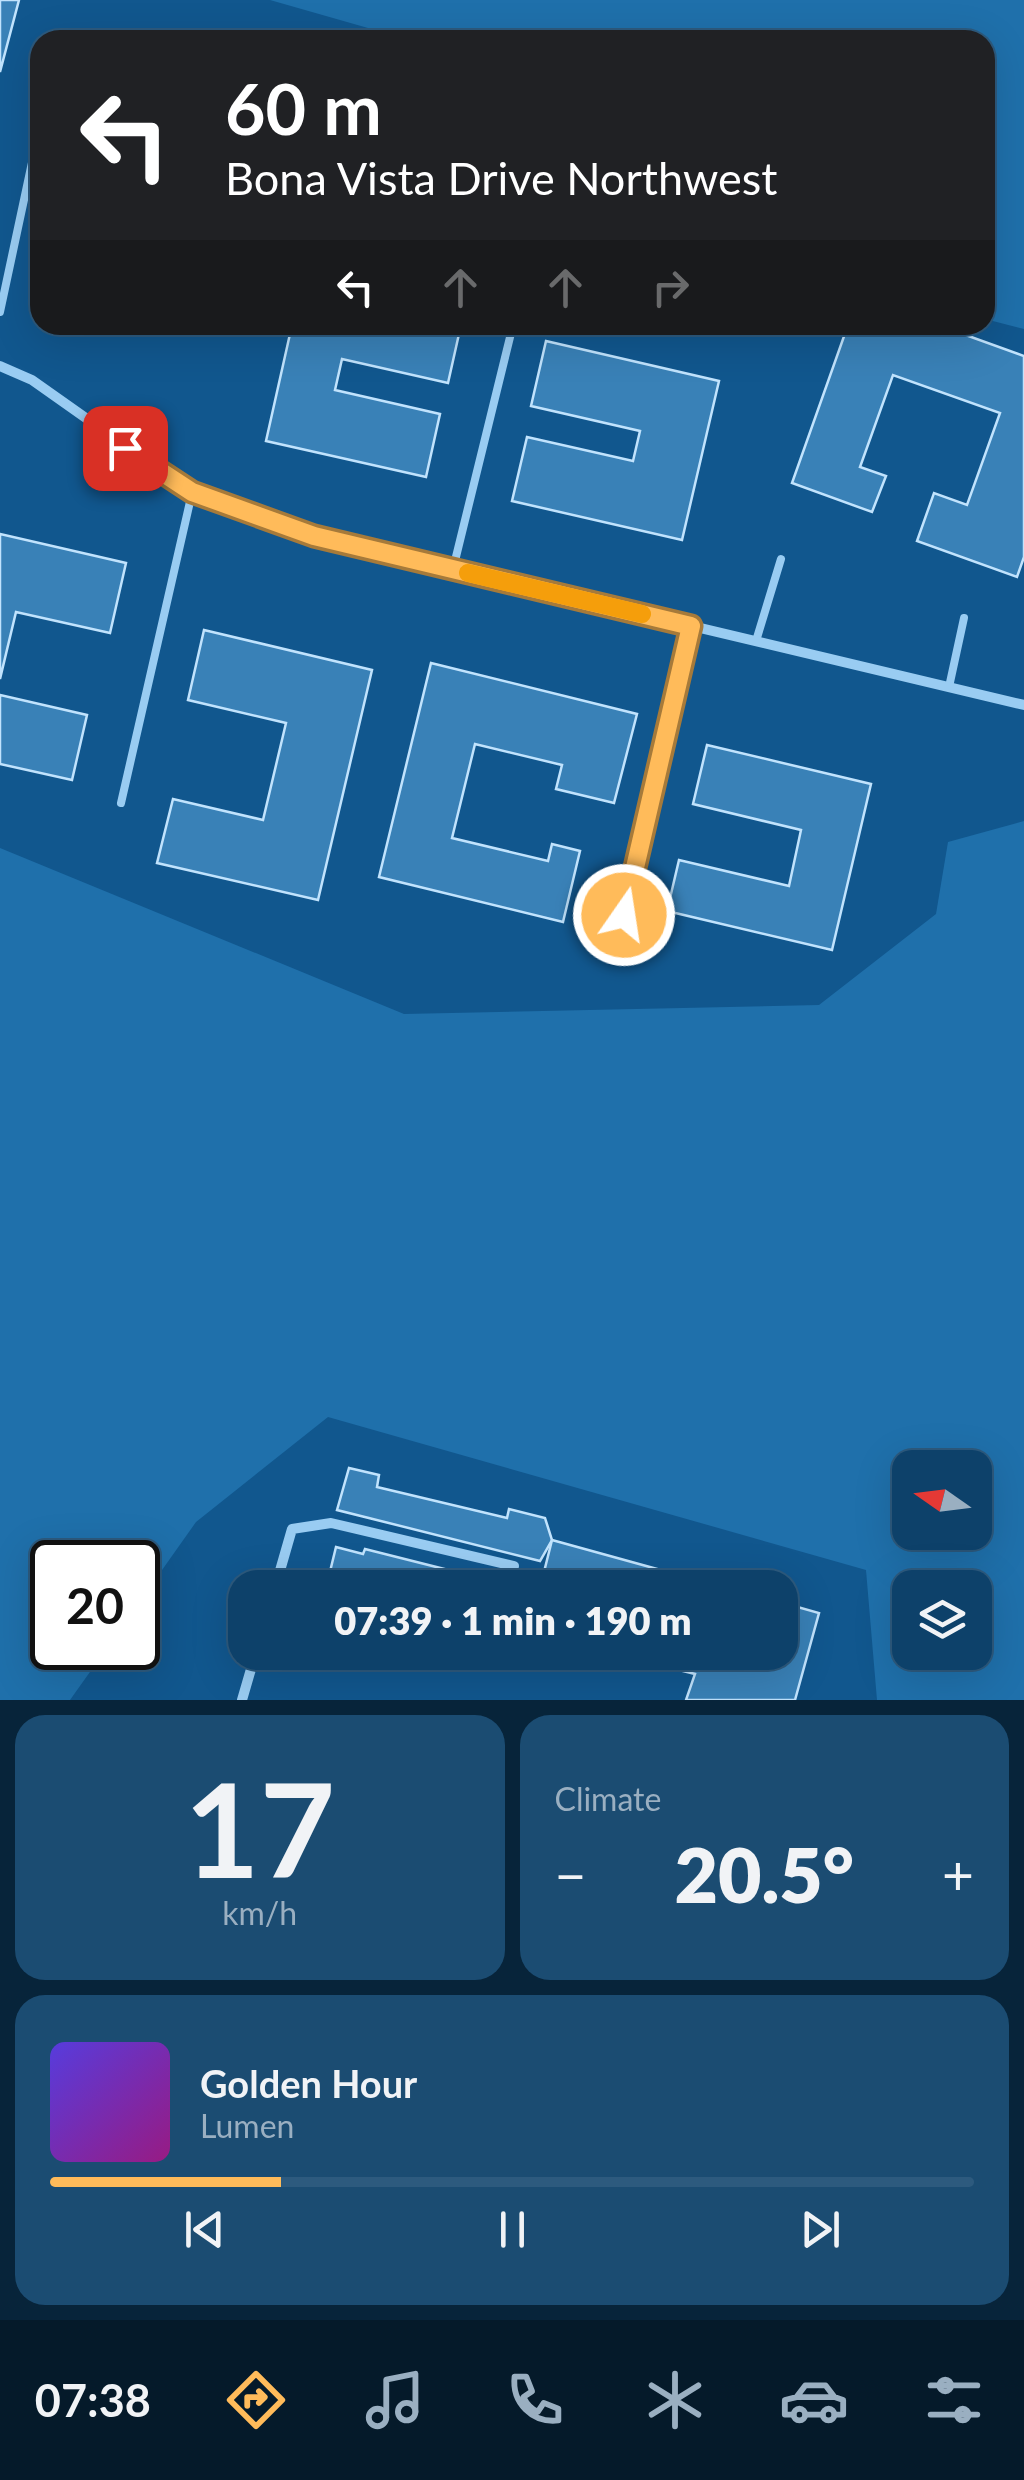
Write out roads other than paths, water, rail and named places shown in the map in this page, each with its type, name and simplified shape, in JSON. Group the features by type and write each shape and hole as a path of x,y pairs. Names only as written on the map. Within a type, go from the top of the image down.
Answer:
{"street":[{"path":"0,366 32,380 192,492 314,536 1024,705"},
{"path":"280,1570 292,1529 331,1522 514,1566 513,1570"},
{"path":"242,1700 251,1670"}],"lane":[{"path":"0,312 30,172"},
{"path":"452,570 510,335"},
{"path":"120,803 192,492"},
{"path":"756,641 781,558"},
{"path":"949,687 964,618"},
{"path":"624,915 691,626"}]}
